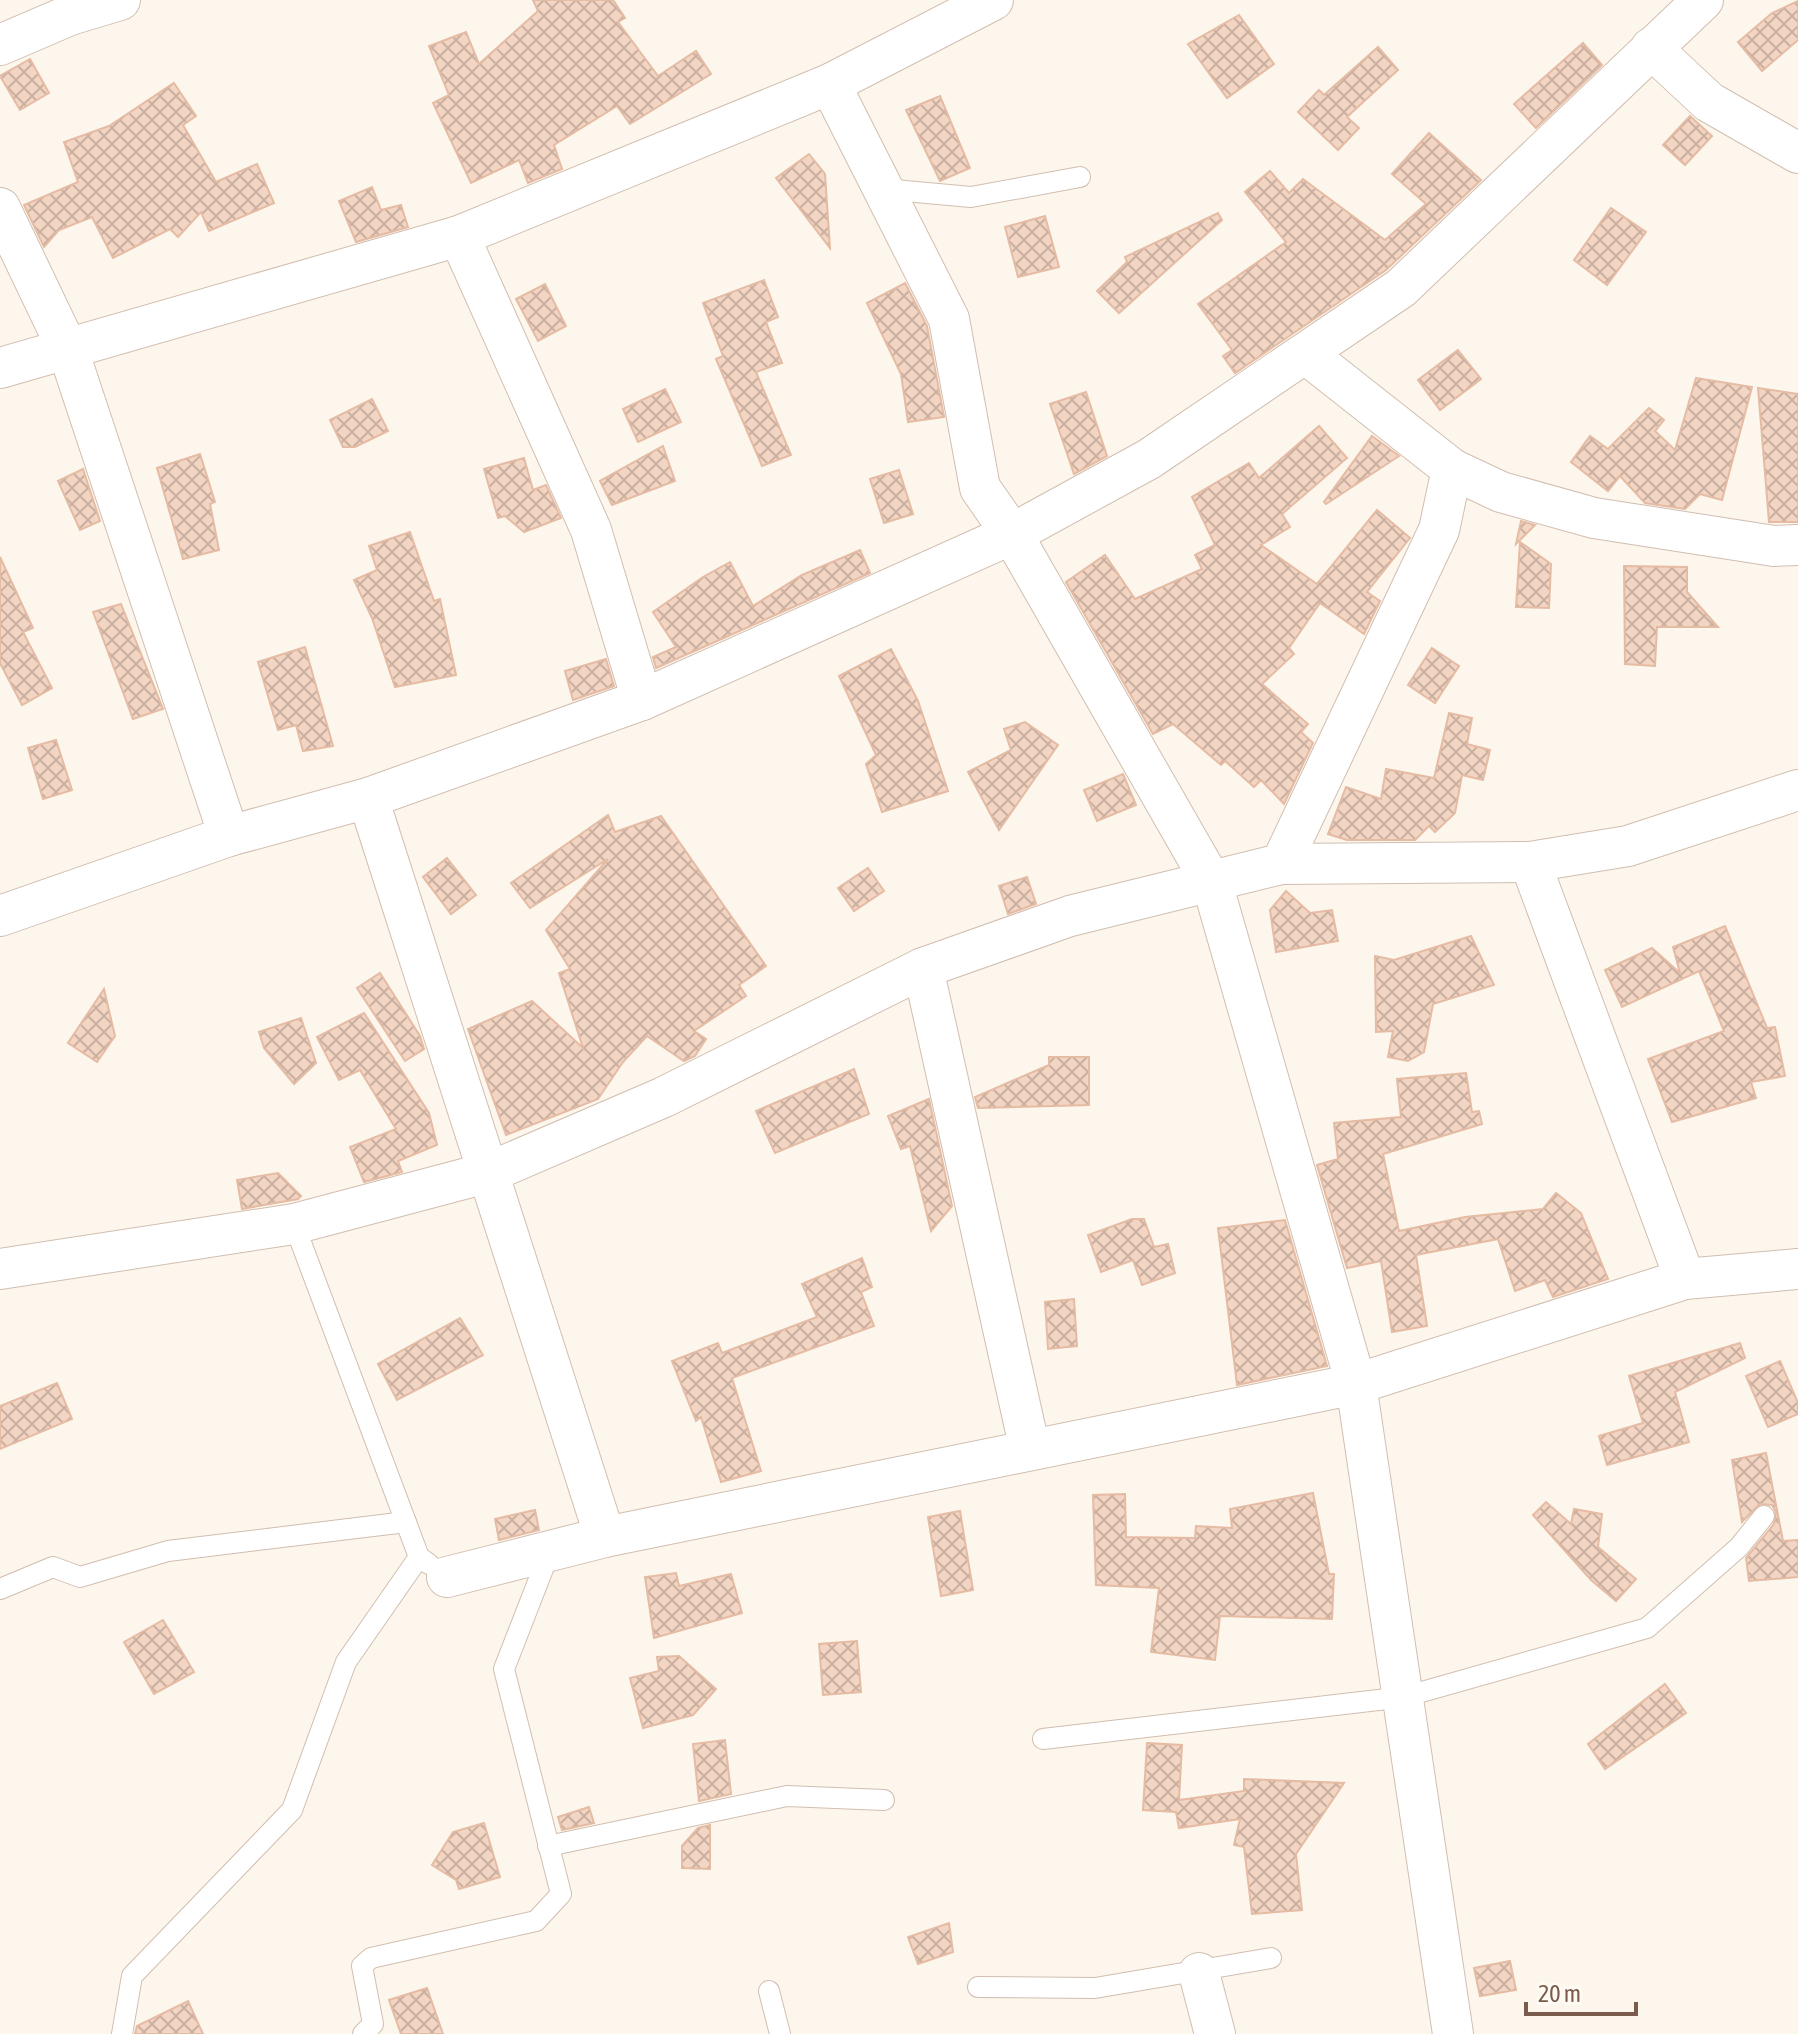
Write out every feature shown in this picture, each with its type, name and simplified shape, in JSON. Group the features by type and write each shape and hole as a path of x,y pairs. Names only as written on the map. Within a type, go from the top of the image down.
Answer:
{"street":[{"path":"0,45 67,7 120,0"},
{"path":"0,368 459,236 830,84 993,0"},
{"path":"2,909 229,836 368,798 642,700 1012,534 1149,459 1401,288 1703,0"},
{"path":"1651,48 1709,102 1798,153"},
{"path":"830,84 949,319 980,488 1012,534 1212,883 1356,1384 1453,2034"},
{"path":"0,208 68,350 229,836"},
{"path":"459,236 591,530 642,700"},
{"path":"1306,354 1452,469 1501,492 1594,518 1774,546 1798,545"},
{"path":"1281,864 1439,530 1452,469"},
{"path":"0,1269 294,1224 490,1172 664,1097 923,968 1070,916 1281,864 1530,862 1628,846 1798,790"},
{"path":"368,798 605,1537"},
{"path":"1530,862 1685,1279"},
{"path":"923,968 1030,1450"},
{"path":"433,1567 550,1551 605,1537 1356,1384 1685,1279 1798,1269"},
{"path":"1199,1973 1215,2034"}],"lane":[{"path":"883,189 971,197 1080,177"},
{"path":"122,2034 132,1976 292,1810 346,1662 433,1567 406,1522 294,1224"},
{"path":"1043,1739 1404,1697 1647,1628 1739,1547 1764,1516"},
{"path":"0,1589 53,1567 80,1577 168,1551 406,1522"},
{"path":"363,2034 373,2024 362,1966 371,1958 536,1921 561,1894 504,1669 550,1551"},
{"path":"548,1846 787,1796 884,1800"},
{"path":"978,1987 1095,1988 1199,1973 1271,1958"},
{"path":"769,1991 780,2034"}],"building":[{"path":"533,0 613,0 625,18 618,22 658,76 696,51 711,74 630,124 617,106 554,145 562,169 528,183 519,160 471,183 433,103 449,95 429,46 466,32 479,64 538,11"},
{"path":"1798,1 1798,40 1762,71 1738,42 1772,13"},
{"path":"1239,15 1274,64 1227,98 1188,44"},
{"path":"1583,43 1602,65 1536,128 1514,104"},
{"path":"1378,47 1398,70 1347,117 1359,128 1338,150 1298,112 1319,90 1324,95"},
{"path":"30,59 49,93 20,110 0,76"},
{"path":"174,83 196,116 183,125 216,182 257,164 274,203 209,231 201,212 178,237 170,229 113,258 92,217 59,230 44,247 24,205 78,182 64,142 109,126"},
{"path":"940,96 970,168 940,181 906,110"},
{"path":"1690,116 1712,136 1685,165 1663,145"},
{"path":"1429,133 1481,180 1386,270 1235,373 1223,356 1232,350 1198,304 1286,242 1245,192 1270,171 1289,193 1303,179 1385,240 1426,204 1392,174"},
{"path":"809,154 825,174 830,248 776,178"},
{"path":"372,187 381,210 401,205 408,227 356,242 339,201"},
{"path":"1611,208 1646,232 1607,285 1574,260"},
{"path":"1218,213 1222,220 1119,313 1097,291 1127,262 1125,257"},
{"path":"1045,216 1059,267 1018,277 1005,227"},
{"path":"764,280 778,317 766,322 782,363 756,372 791,455 762,466 716,359 723,356 703,303"},
{"path":"905,283 927,326 944,417 908,422 901,374 867,303"},
{"path":"545,284 566,326 538,341 516,299"},
{"path":"1458,350 1481,379 1440,410 1418,380"},
{"path":"1696,378 1752,387 1722,500 1700,494 1685,509 1645,503 1620,476 1608,491 1571,462 1590,436 1608,449 1649,408 1664,420 1655,431 1675,450"},
{"path":"1758,388 1798,394 1798,522 1769,522"},
{"path":"665,389 681,422 638,442 623,409"},
{"path":"1086,392 1107,456 1074,474 1050,404"},
{"path":"372,399 388,431 355,447 343,447 330,420"},
{"path":"1319,426 1347,458 1282,514 1290,527 1261,545 1317,584 1377,510 1410,538 1367,592 1380,601 1364,634 1320,603 1289,648 1294,654 1262,684 1308,724 1301,732 1313,743 1284,804 1261,780 1254,787 1225,761 1221,765 1173,724 1153,734 1066,582 1105,555 1135,599 1202,569 1195,555 1215,545 1192,497 1249,463 1259,478"},
{"path":"1372,436 1399,456 1326,504 1324,502"},
{"path":"663,446 675,481 612,505 600,481"},
{"path":"200,454 215,502 210,504 219,550 183,559 157,468"},
{"path":"524,458 533,490 546,485 561,518 524,532 505,516 498,518 484,469"},
{"path":"83,469 100,521 80,530 58,481"},
{"path":"899,470 913,514 884,523 870,479"},
{"path":"1521,521 1535,525 1516,544"},
{"path":"410,532 434,601 440,599 456,675 395,687 372,618 354,580 377,570 369,546"},
{"path":"1520,542 1551,564 1549,608 1516,607"},
{"path":"860,550 870,573 656,668 653,657 676,647 653,612 703,577 730,562 753,606 802,575"},
{"path":"0,557 33,628 23,632 52,688 22,705 0,663"},
{"path":"1624,566 1687,567 1687,592 1718,627 1657,627 1655,666 1625,664"},
{"path":"121,604 163,709 133,719 93,612"},
{"path":"305,647 333,746 303,751 296,725 278,730 258,662"},
{"path":"1432,648 1459,666 1435,703 1408,685"},
{"path":"891,649 918,701 948,791 882,812 866,764 876,755 839,676"},
{"path":"606,659 614,686 573,700 565,671"},
{"path":"1449,713 1472,718 1467,744 1490,750 1483,780 1462,775 1455,813 1435,832 1429,826 1415,840 1347,840 1328,834 1346,787 1381,799 1386,769 1434,778"},
{"path":"1025,722 1058,745 999,830 968,772 1011,750 1004,729"},
{"path":"56,740 72,790 43,799 28,748"},
{"path":"1123,774 1136,805 1097,821 1084,790"},
{"path":"608,815 615,832 661,816 766,966 739,985 746,996 694,1031 706,1039 695,1056 684,1061 647,1036 623,1062 598,1099 506,1135 468,1029 532,1001 583,1048 559,973 570,969 546,930 608,859 530,908 511,883"},
{"path":"447,858 476,895 451,914 423,877"},
{"path":"868,868 884,891 854,911 838,888"},
{"path":"1027,877 1036,904 1008,914 999,886"},
{"path":"1286,891 1310,913 1332,910 1338,941 1276,952 1270,910"},
{"path":"1725,926 1767,1028 1775,1027 1785,1076 1751,1082 1756,1098 1672,1122 1648,1059 1724,1031 1699,971 1622,1007 1605,970 1652,948 1680,973 1673,947"},
{"path":"1471,936 1494,985 1433,1004 1424,1052 1408,1061 1388,1057 1393,1031 1376,1032 1375,956 1394,960"},
{"path":"380,973 420,1036 424,1049 405,1061 357,988"},
{"path":"104,989 115,1036 97,1062 68,1043"},
{"path":"364,1013 429,1113 437,1145 398,1161 402,1172 364,1182 350,1147 396,1129 360,1070 339,1080 317,1037"},
{"path":"301,1018 316,1063 294,1084 264,1048 259,1032"},
{"path":"1049,1057 1089,1057 1089,1105 978,1108 975,1097 1049,1065"},
{"path":"854,1069 869,1114 775,1153 756,1111"},
{"path":"1466,1073 1472,1112 1479,1111 1482,1124 1383,1154 1399,1231 1465,1217 1543,1209 1556,1193 1581,1213 1608,1279 1553,1297 1545,1280 1515,1291 1498,1239 1416,1255 1427,1326 1392,1332 1381,1261 1347,1268 1317,1165 1338,1159 1334,1123 1401,1117 1397,1079"},
{"path":"929,1099 952,1206 931,1231 910,1146 901,1149 888,1116"},
{"path":"278,1173 301,1196 298,1199 242,1209 237,1180"},
{"path":"1132,1219 1144,1219 1154,1247 1168,1244 1175,1273 1142,1285 1133,1260 1101,1272 1088,1235"},
{"path":"1285,1220 1327,1366 1237,1385 1218,1228"},
{"path":"862,1258 872,1287 861,1292 874,1326 732,1378 761,1471 721,1482 701,1417 696,1421 672,1361 718,1343 722,1353 817,1317 802,1284"},
{"path":"1074,1299 1077,1346 1048,1349 1045,1302"},
{"path":"460,1318 483,1355 397,1400 378,1364"},
{"path":"1740,1343 1745,1358 1675,1392 1689,1442 1607,1465 1599,1436 1643,1423 1629,1376"},
{"path":"1780,1361 1798,1403 1798,1414 1768,1427 1746,1376"},
{"path":"57,1383 72,1419 0,1449 0,1406"},
{"path":"1766,1453 1783,1541 1798,1540 1798,1577 1749,1581 1746,1558 1774,1524 1776,1512 1772,1505 1760,1504 1742,1522 1732,1460"},
{"path":"1313,1493 1329,1574 1334,1574 1332,1619 1220,1616 1215,1660 1151,1652 1159,1588 1096,1585 1093,1495 1125,1494 1126,1537 1195,1538 1196,1526 1232,1528 1230,1509"},
{"path":"1546,1502 1571,1524 1574,1509 1602,1514 1598,1547 1636,1579 1616,1601 1591,1580 1533,1515"},
{"path":"535,1510 539,1530 499,1540 495,1519"},
{"path":"960,1511 973,1590 941,1596 928,1517"},
{"path":"676,1573 679,1586 731,1574 742,1613 654,1638 645,1577"},
{"path":"163,1620 194,1672 154,1694 124,1642"},
{"path":"857,1641 861,1692 823,1695 819,1644"},
{"path":"679,1656 716,1689 693,1715 643,1728 630,1678 659,1671 657,1657"},
{"path":"1665,1684 1686,1713 1605,1769 1588,1744"},
{"path":"725,1740 731,1794 699,1801 693,1744"},
{"path":"1147,1743 1182,1745 1179,1800 1244,1791 1244,1779 1344,1783 1296,1854 1302,1910 1252,1914 1244,1847 1234,1845 1240,1819 1179,1828 1176,1812 1143,1810"},
{"path":"589,1807 594,1823 562,1830 558,1817"},
{"path":"484,1823 500,1877 459,1889 456,1880 432,1865 453,1832"},
{"path":"710,1825 710,1869 682,1868 682,1846 698,1828"},
{"path":"949,1923 953,1952 918,1964 908,1937"},
{"path":"1510,1961 1516,1990 1480,1996 1474,1968"},
{"path":"427,1988 443,2034 401,2034 389,2000"},
{"path":"188,2001 203,2034 135,2034 137,2026"}]}
